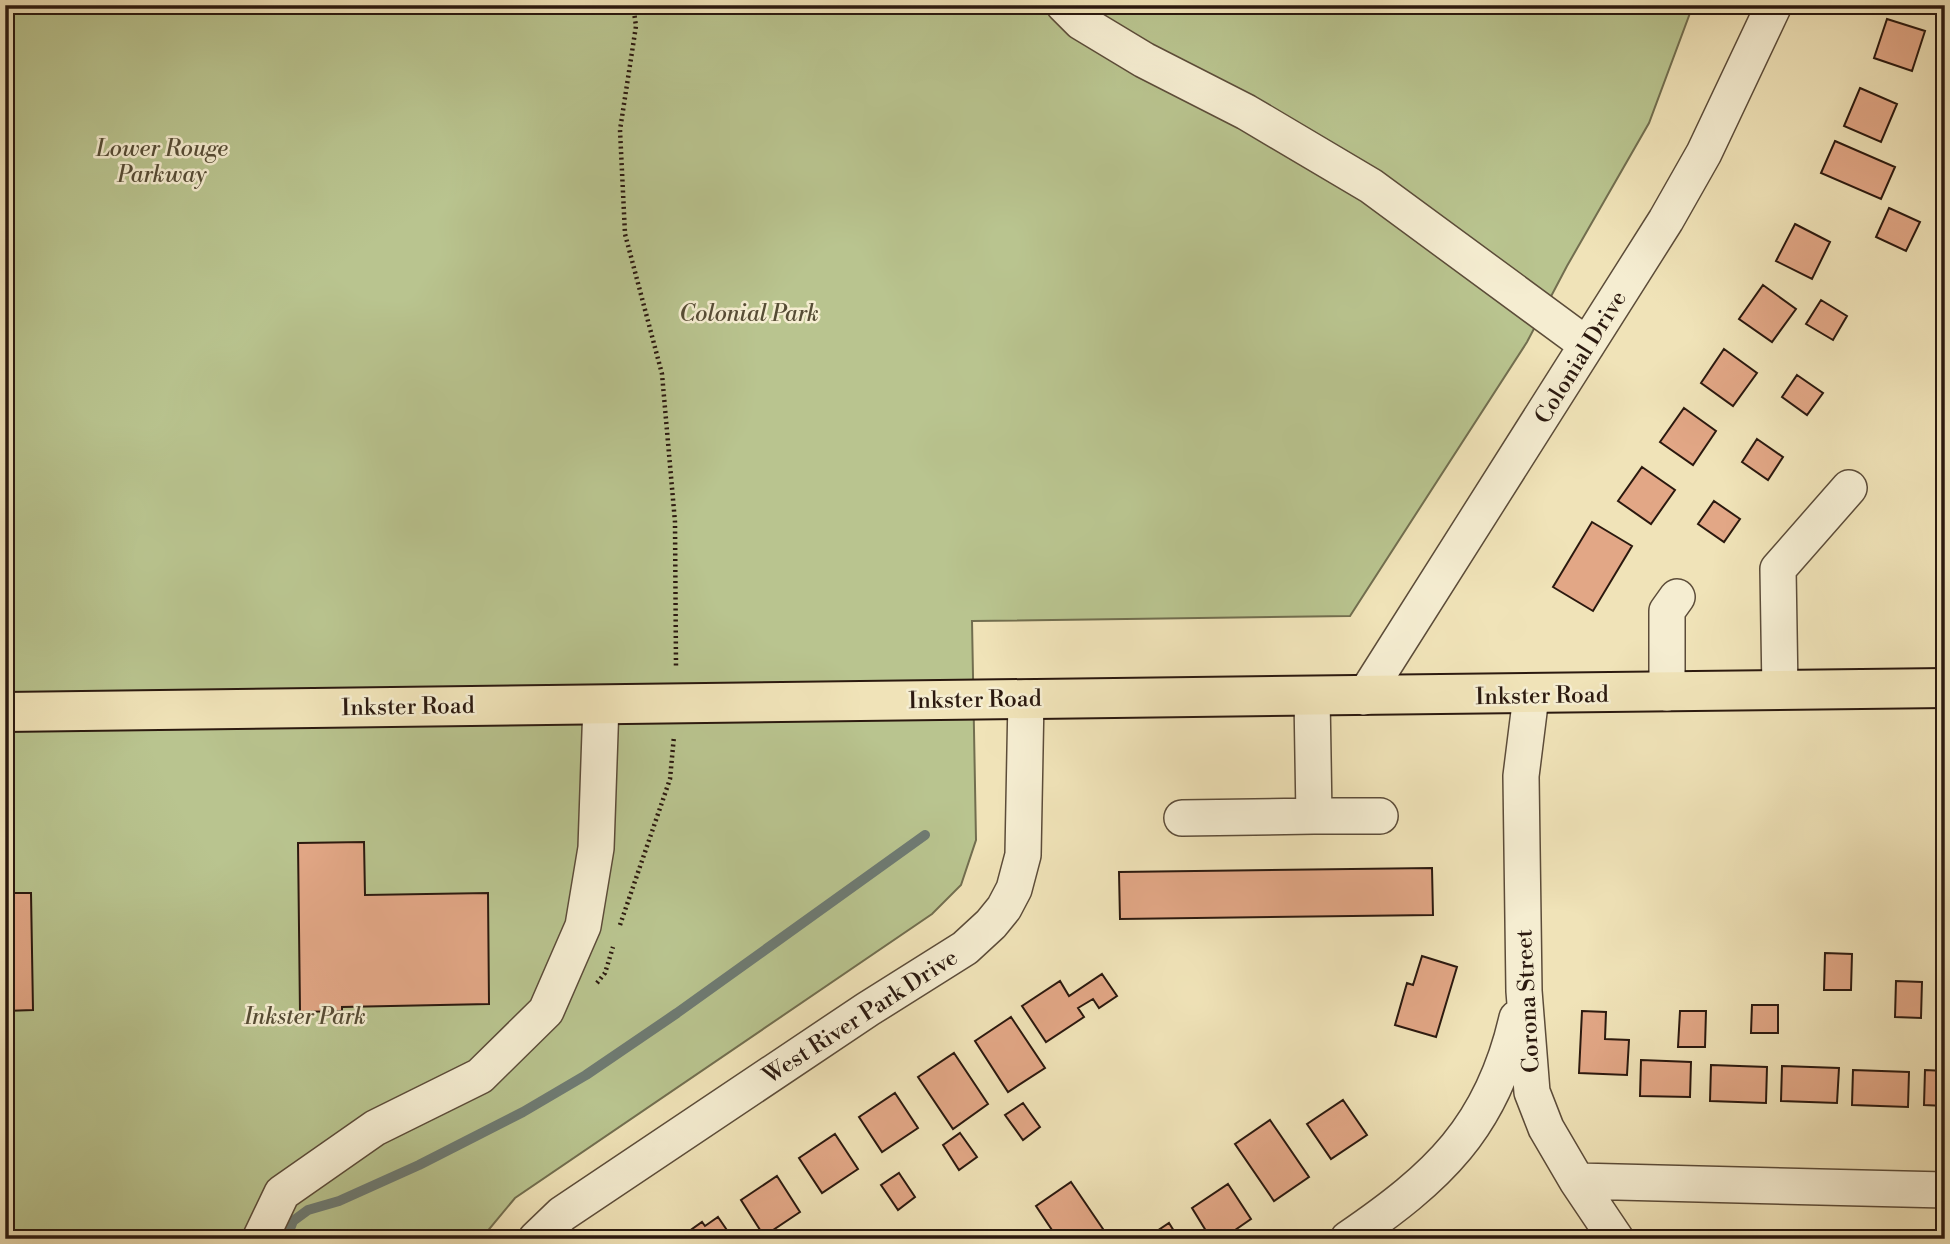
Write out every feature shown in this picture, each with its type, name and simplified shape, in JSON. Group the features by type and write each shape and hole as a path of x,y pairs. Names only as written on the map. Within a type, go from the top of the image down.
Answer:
{"main road":[{"name":"Inkster Road","path":"13,712 1026,698 1531,696 1945,688"}],"street":[{"path":"1064,5 1081,22 1144,61 1246,112 1371,186 1587,345"},
{"name":"Colonial Drive","path":"1364,696 1666,220 1704,153 1774,5"},
{"path":"1780,691 1777,569 1849,488"},
{"path":"1667,693 1667,611 1677,597"},
{"name":"Corona Street","path":"1531,696 1521,776 1524,991 1532,1091 1546,1128 1616,1239"},
{"path":"1312,697 1314,816"},
{"name":"West River Park Drive","path":"536,1239 562,1214 965,948 991,924 1014,889 1023,855 1026,698"},
{"path":"260,1239 282,1193 375,1128 480,1076 546,1011 583,926 596,848 601,704"},
{"path":"1182,818 1380,816"},
{"path":"1348,1239 1437,1171 1464,1139 1493,1093 1512,1043 1524,991"},
{"path":"1577,1181 1945,1190"}],"path":[{"path":"633,5 636,26 620,130 625,234 662,374 675,522 676,661"}],"green space":[{"path":"5,5 1693,5 1649,123 1527,342 1350,616 972,621 976,840 961,885 932,914 515,1198 481,1239 5,1239"}],"building":[{"path":"1887,19 1925,31 1912,71 1874,58"},
{"path":"1860,88 1897,104 1881,142 1844,126"},
{"path":"1835,141 1895,167 1881,199 1821,173"},
{"path":"1889,208 1920,222 1906,251 1876,237"},
{"path":"1795,224 1830,242 1812,279 1776,261"},
{"path":"1763,285 1796,309 1772,342 1739,319"},
{"path":"1821,300 1847,316 1833,340 1806,324"},
{"path":"1724,349 1757,373 1733,406 1701,383"},
{"path":"1797,375 1823,393 1807,415 1782,397"},
{"path":"1684,408 1716,431 1693,465 1660,442"},
{"path":"1757,439 1783,457 1768,480 1742,462"},
{"path":"1642,467 1675,490 1651,524 1618,501"},
{"path":"1714,501 1740,519 1724,542 1698,524"},
{"path":"1592,522 1632,546 1593,611 1553,587"},
{"path":"364,842 365,895 488,893 489,1004 342,1007 342,1011 300,1012 298,843"},
{"path":"1432,868 1433,915 1120,919 1119,872"},
{"path":"5,893 31,893 33,1010 5,1011"},
{"path":"1825,953 1852,954 1851,990 1824,990"},
{"path":"1422,956 1457,967 1436,1037 1395,1025 1407,983 1413,985"},
{"path":"1102,974 1117,996 1099,1008 1093,999 1078,1008 1084,1017 1046,1042 1022,1006 1060,981 1069,996"},
{"path":"1896,981 1922,982 1921,1018 1895,1017"},
{"path":"1752,1005 1778,1005 1778,1033 1751,1033"},
{"path":"1582,1011 1606,1012 1605,1039 1629,1040 1627,1075 1579,1073"},
{"path":"1680,1011 1706,1011 1705,1047 1678,1047"},
{"path":"1011,1017 1045,1068 1008,1092 975,1041"},
{"path":"954,1053 988,1104 953,1129 918,1077"},
{"path":"1641,1060 1691,1062 1690,1097 1640,1096"},
{"path":"1711,1065 1767,1067 1766,1103 1710,1101"},
{"path":"1782,1066 1839,1068 1837,1103 1781,1101"},
{"path":"1853,1070 1909,1072 1908,1107 1852,1105"},
{"path":"1925,1070 1945,1071 1945,1106 1924,1105"},
{"path":"895,1093 918,1128 882,1152 859,1117"},
{"path":"1343,1100 1367,1135 1331,1159 1307,1124"},
{"path":"1023,1103 1040,1127 1023,1140 1005,1115"},
{"path":"1270,1120 1309,1177 1274,1201 1235,1144"},
{"path":"960,1133 977,1157 959,1170 943,1145"},
{"path":"835,1134 858,1169 822,1193 799,1158"},
{"path":"899,1173 915,1197 898,1210 881,1185"},
{"path":"777,1176 800,1212 764,1236 741,1200"},
{"path":"1071,1182 1103,1229 1089,1239 1058,1239 1036,1206"},
{"path":"1228,1184 1251,1219 1222,1239 1211,1239 1192,1208"},
{"path":"718,1217 733,1239 678,1239 702,1222 705,1226"},
{"path":"1169,1223 1179,1239 1145,1239"}],"waterway":[{"path":"286,1239 293,1221 308,1210 339,1201 419,1165 523,1112 586,1075 925,835"}],"park label":[{"name":"Lower Rouge Parkway","path":"162,161"},
{"name":"Colonial Park","path":"749,313"},
{"name":"Inkster Park","path":"305,1016"}]}
